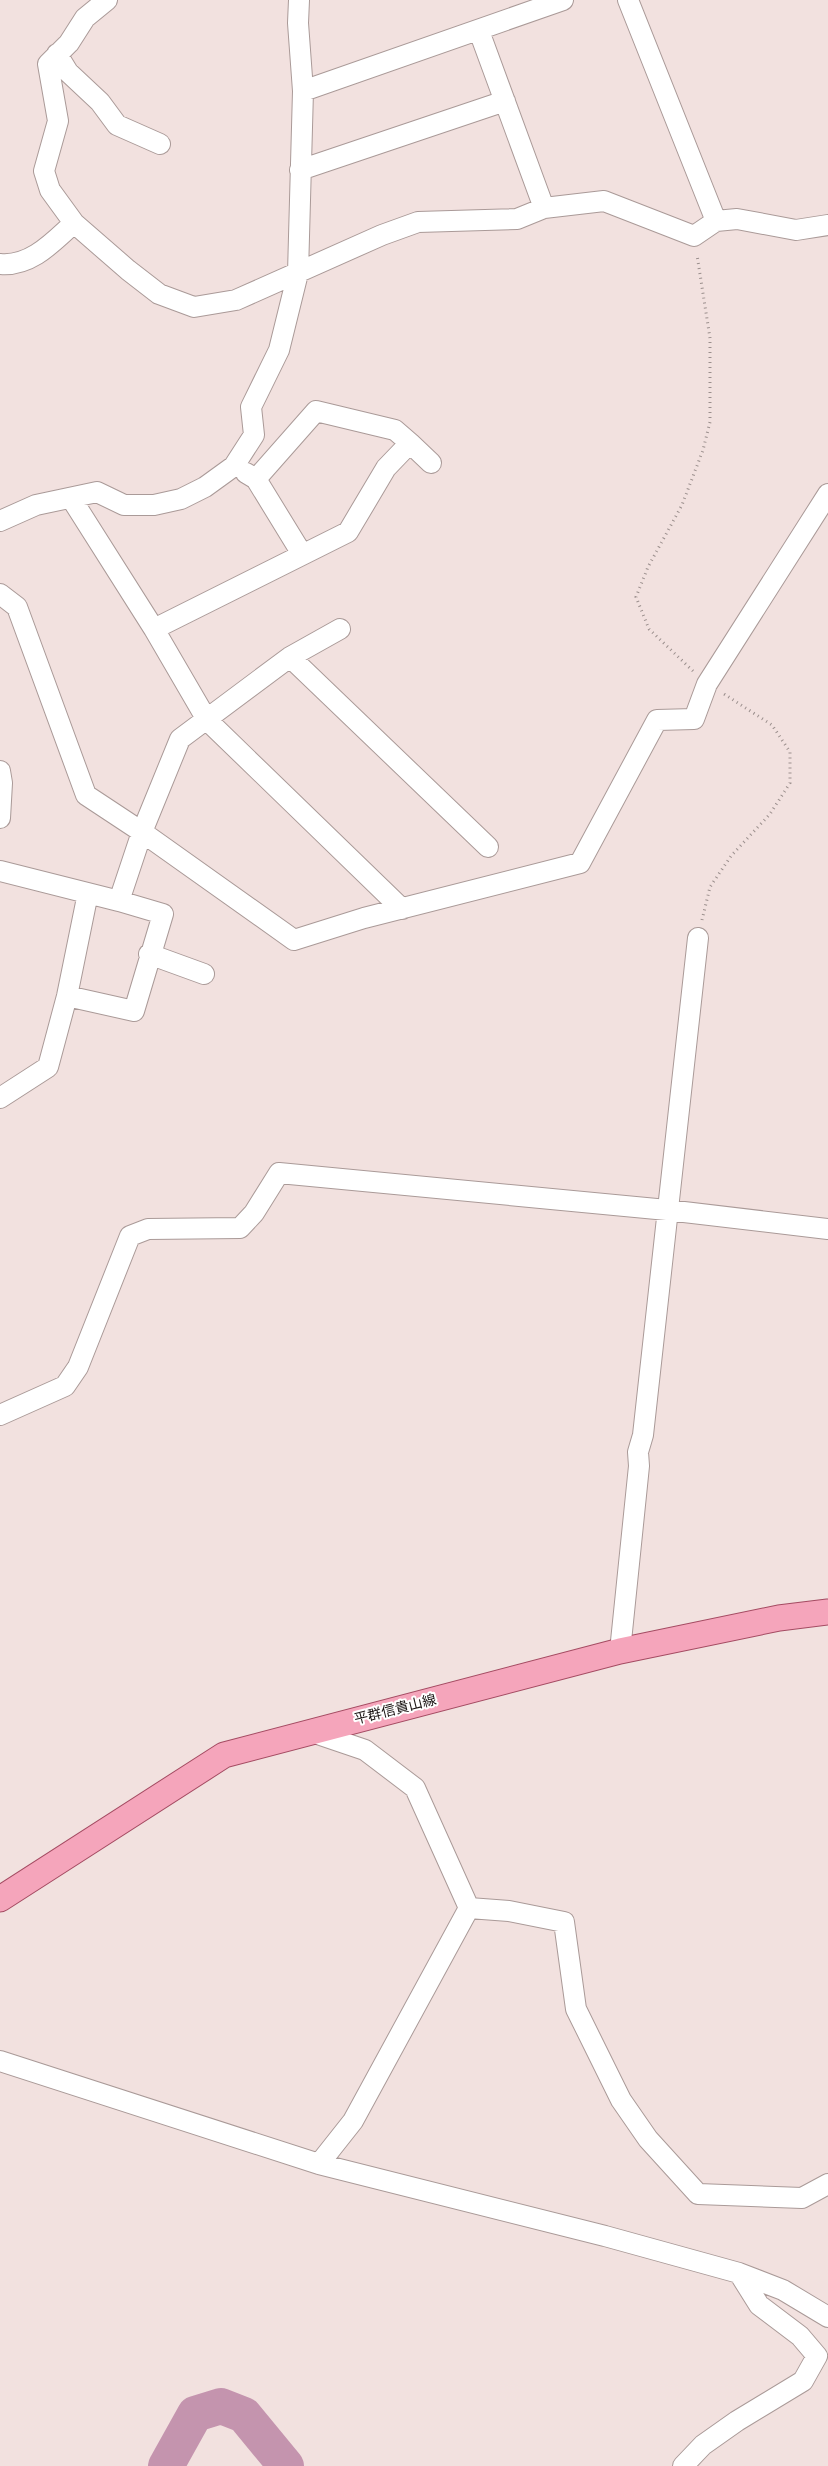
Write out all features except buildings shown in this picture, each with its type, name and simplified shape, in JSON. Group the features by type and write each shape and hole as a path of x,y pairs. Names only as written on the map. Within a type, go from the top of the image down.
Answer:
{"main road":[{"name":"平群信貴山線","path":"0,1899 224,1755 309,1731 620,1651 779,1618 828,1612"}],"street":[{"path":"107,0 85,18 69,43 48,64 58,121 44,171 50,190 74,223 159,294 194,307 236,300 382,235 418,222 517,218 544,208 604,201 694,236 716,221 738,219 796,230 828,225"},
{"path":"0,521 36,505 97,492 124,505 154,505 181,499 205,487 234,466 254,435 251,407 279,350 298,273 303,91 298,23 299,0"},
{"path":"303,91 479,31 563,0"},
{"path":"628,0 716,221"},
{"path":"479,31 544,208"},
{"path":"57,54 68,72 100,102 117,124 160,144"},
{"path":"300,170 504,101"},
{"path":"0,264 6,265 40,254 74,223"},
{"path":"256,479 316,411 395,430 432,463"},
{"path":"154,629 348,532 386,468 410,443"},
{"path":"234,466 256,479 302,554"},
{"path":"0,594 17,607 86,796 142,832 294,940 402,909 580,863 657,720 694,719 707,684 828,494"},
{"path":"71,498 154,629 207,720 402,909"},
{"path":"119,900 142,832 180,739 290,658 340,628"},
{"path":"290,658 488,847"},
{"path":"0,771 2,783 0,818"},
{"path":"0,871 119,900 162,914 134,1011 67,996"},
{"path":"0,1098 48,1066 67,996 88,893"},
{"path":"620,1651 639,1466 638,1452 643,1435 698,938"},
{"path":"149,954 204,974"},
{"path":"0,1415 65,1386 78,1367 130,1236 148,1229 240,1228 254,1213 279,1173 667,1210 828,1229"},
{"path":"309,1731 366,1750 416,1788 469,1908"},
{"path":"319,2164 353,2121 469,1908"},
{"path":"469,1908 509,1912 564,1922 576,2009 620,2100 648,2139 698,2194 802,2198 828,2184"},
{"path":"0,2061 319,2164 595,2234 739,2273 783,2290 828,2317"},
{"path":"683,2466 703,2445 722,2434 737,2421 803,2381 817,2356 800,2336 759,2305 739,2273"}],"path":[{"path":"694,236 710,338 710,422 703,450 682,505 648,567 636,597 649,629 707,684 772,725 790,752 790,783 770,814 731,856 710,887 698,938"}],"waterway":[{"path":"166,2466 195,2414 221,2406 244,2415 286,2466"}]}
